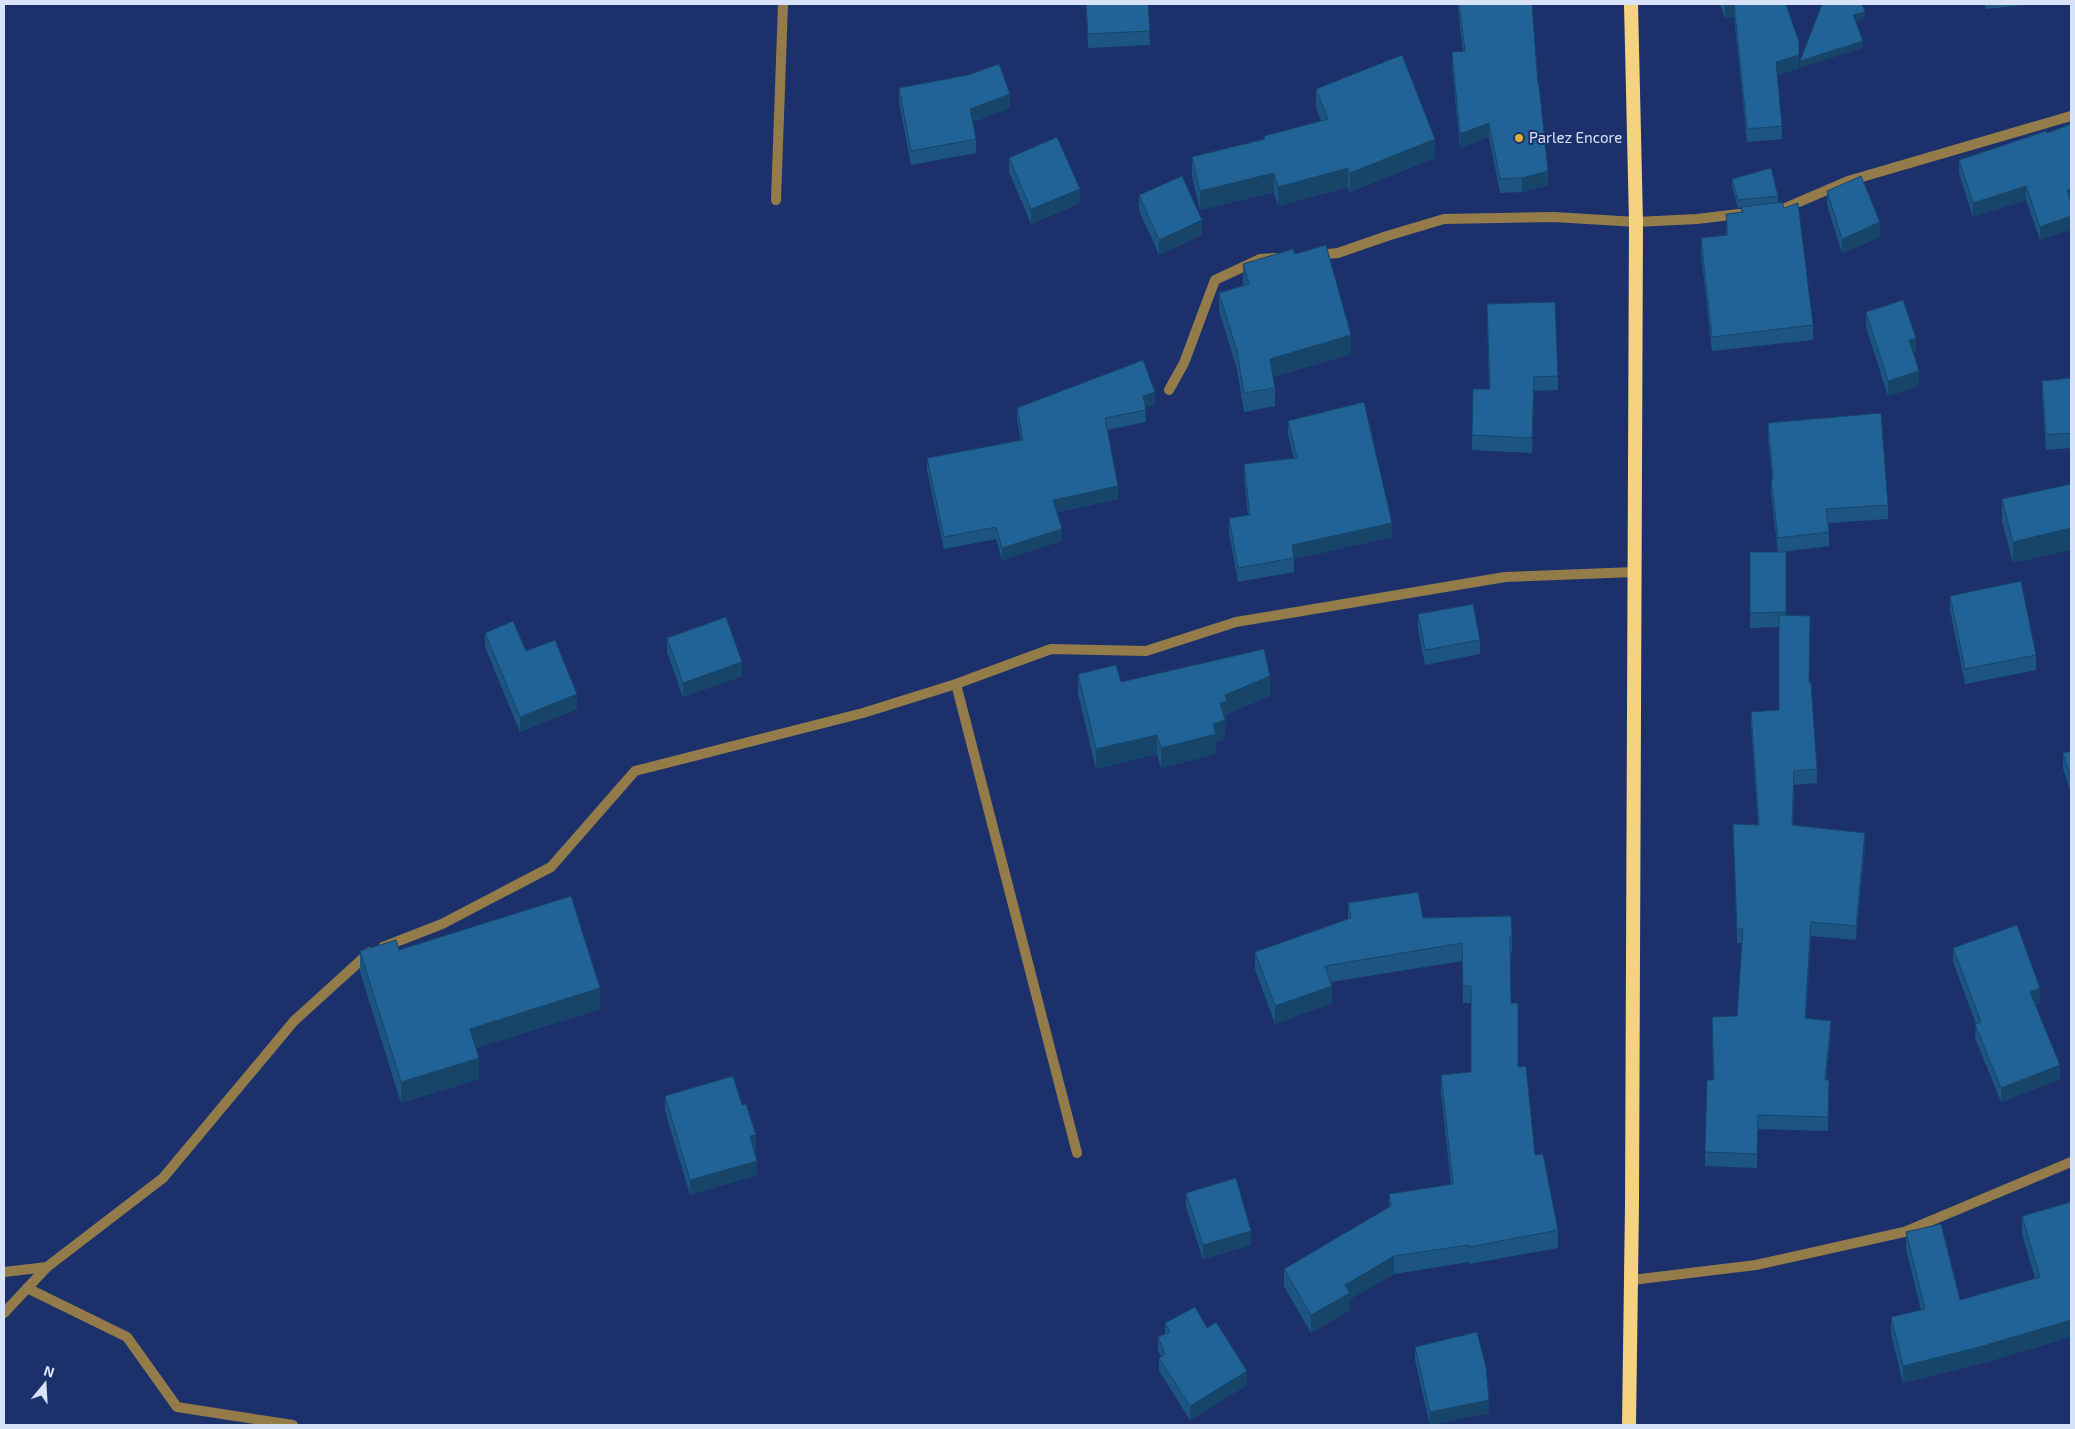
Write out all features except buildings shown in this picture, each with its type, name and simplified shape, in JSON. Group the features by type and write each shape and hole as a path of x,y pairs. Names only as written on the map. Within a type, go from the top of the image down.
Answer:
{"highway":[{"path":"1629,1425 1632,1280 1636,222 1631,4"}],"street":[{"path":"776,200 783,4"},
{"path":"1772,211 1782,210 1848,182 2071,116"},
{"path":"1309,255 1338,254 1387,236 1444,219 1554,217 1636,222 1697,219 1754,213"},
{"path":"1169,390 1184,363 1216,280 1260,259 1289,257"},
{"path":"4,1313 48,1267 163,1178 294,1021 367,953 442,924 551,867 635,772 863,714 956,684 1052,649 1146,651 1236,622 1505,577 1635,572"},
{"path":"956,684 1077,1153"},
{"path":"1632,1280 1756,1265 1904,1232 2071,1162"},
{"path":"4,1272 48,1267"},
{"path":"27,1288 127,1337 177,1407 293,1425"}],"place":[{"name":"Parlez Encore","path":"1519,138"}]}
